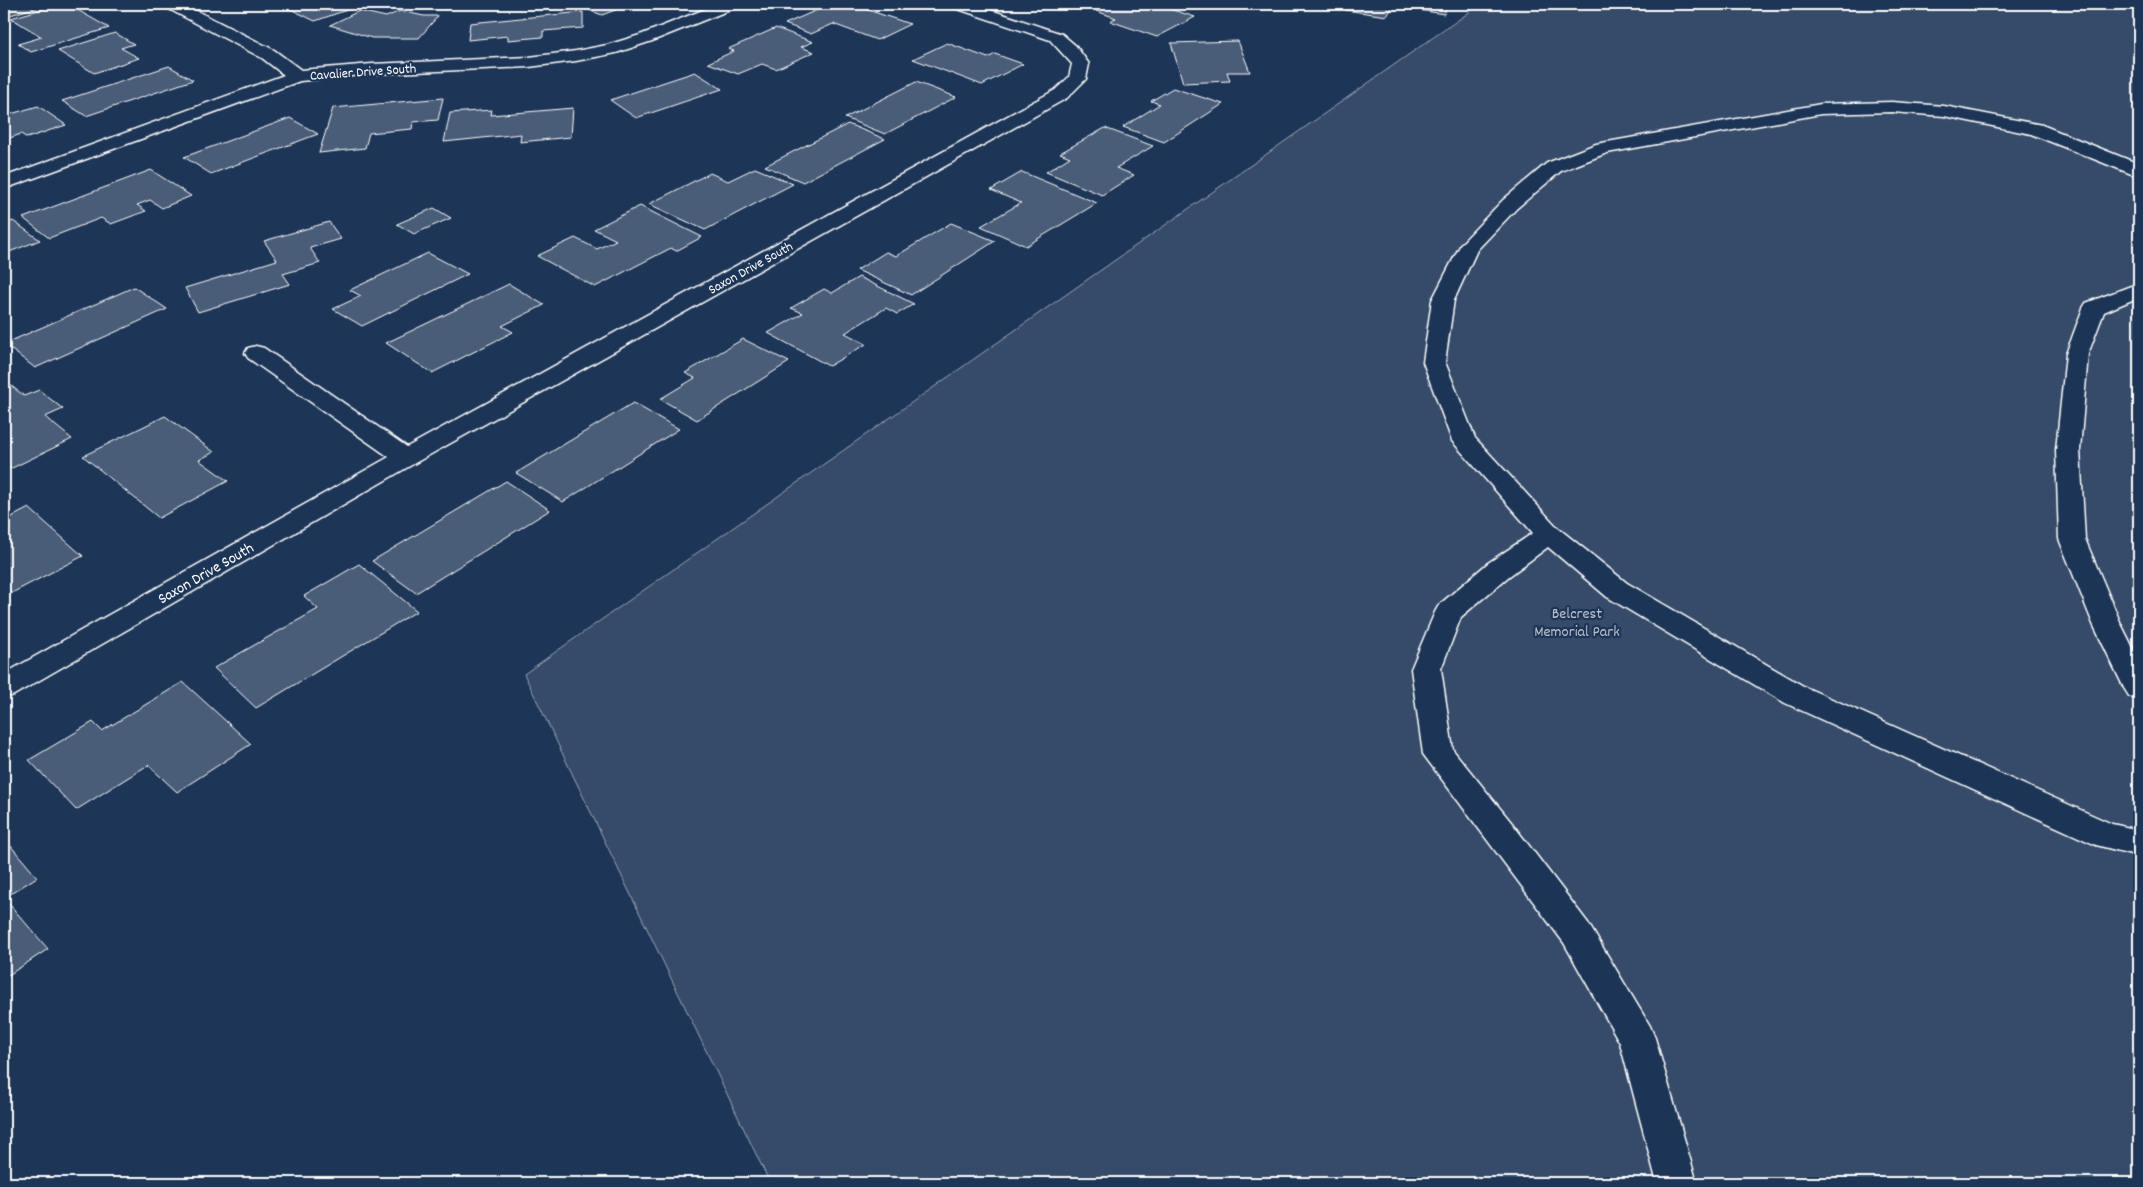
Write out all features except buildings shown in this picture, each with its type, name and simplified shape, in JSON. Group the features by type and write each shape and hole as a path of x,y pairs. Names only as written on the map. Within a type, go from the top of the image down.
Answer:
{"street":[{"path":"171,4 268,54 297,76"},
{"name":"Cavalier Drive South","path":"4,183 297,76 372,69 529,62 576,56 610,49 646,38 731,4"},
{"name":"Saxon Drive South","path":"4,687 406,458 1061,94 1077,79 1081,64 1056,37 958,4"},
{"path":"2139,171 2036,129 1944,111 1892,107 1821,109 1700,129 1603,148 1554,167 1510,204 1468,248 1443,300 1434,362 1464,441 1549,534 1617,590 1795,696 2107,836 2139,843"},
{"path":"2139,290 2094,308 2077,354 2068,450 2072,539 2107,624 2139,688"},
{"path":"256,353 406,458"},
{"path":"1549,534 1498,570 1449,612 1426,669 1438,754 1500,831 1576,933 1637,1038 1677,1183"}],"green space":[{"name":"Belcrest Memorial Park","path":"1481,4 2139,4 2139,1183 770,1183 524,674"}]}
